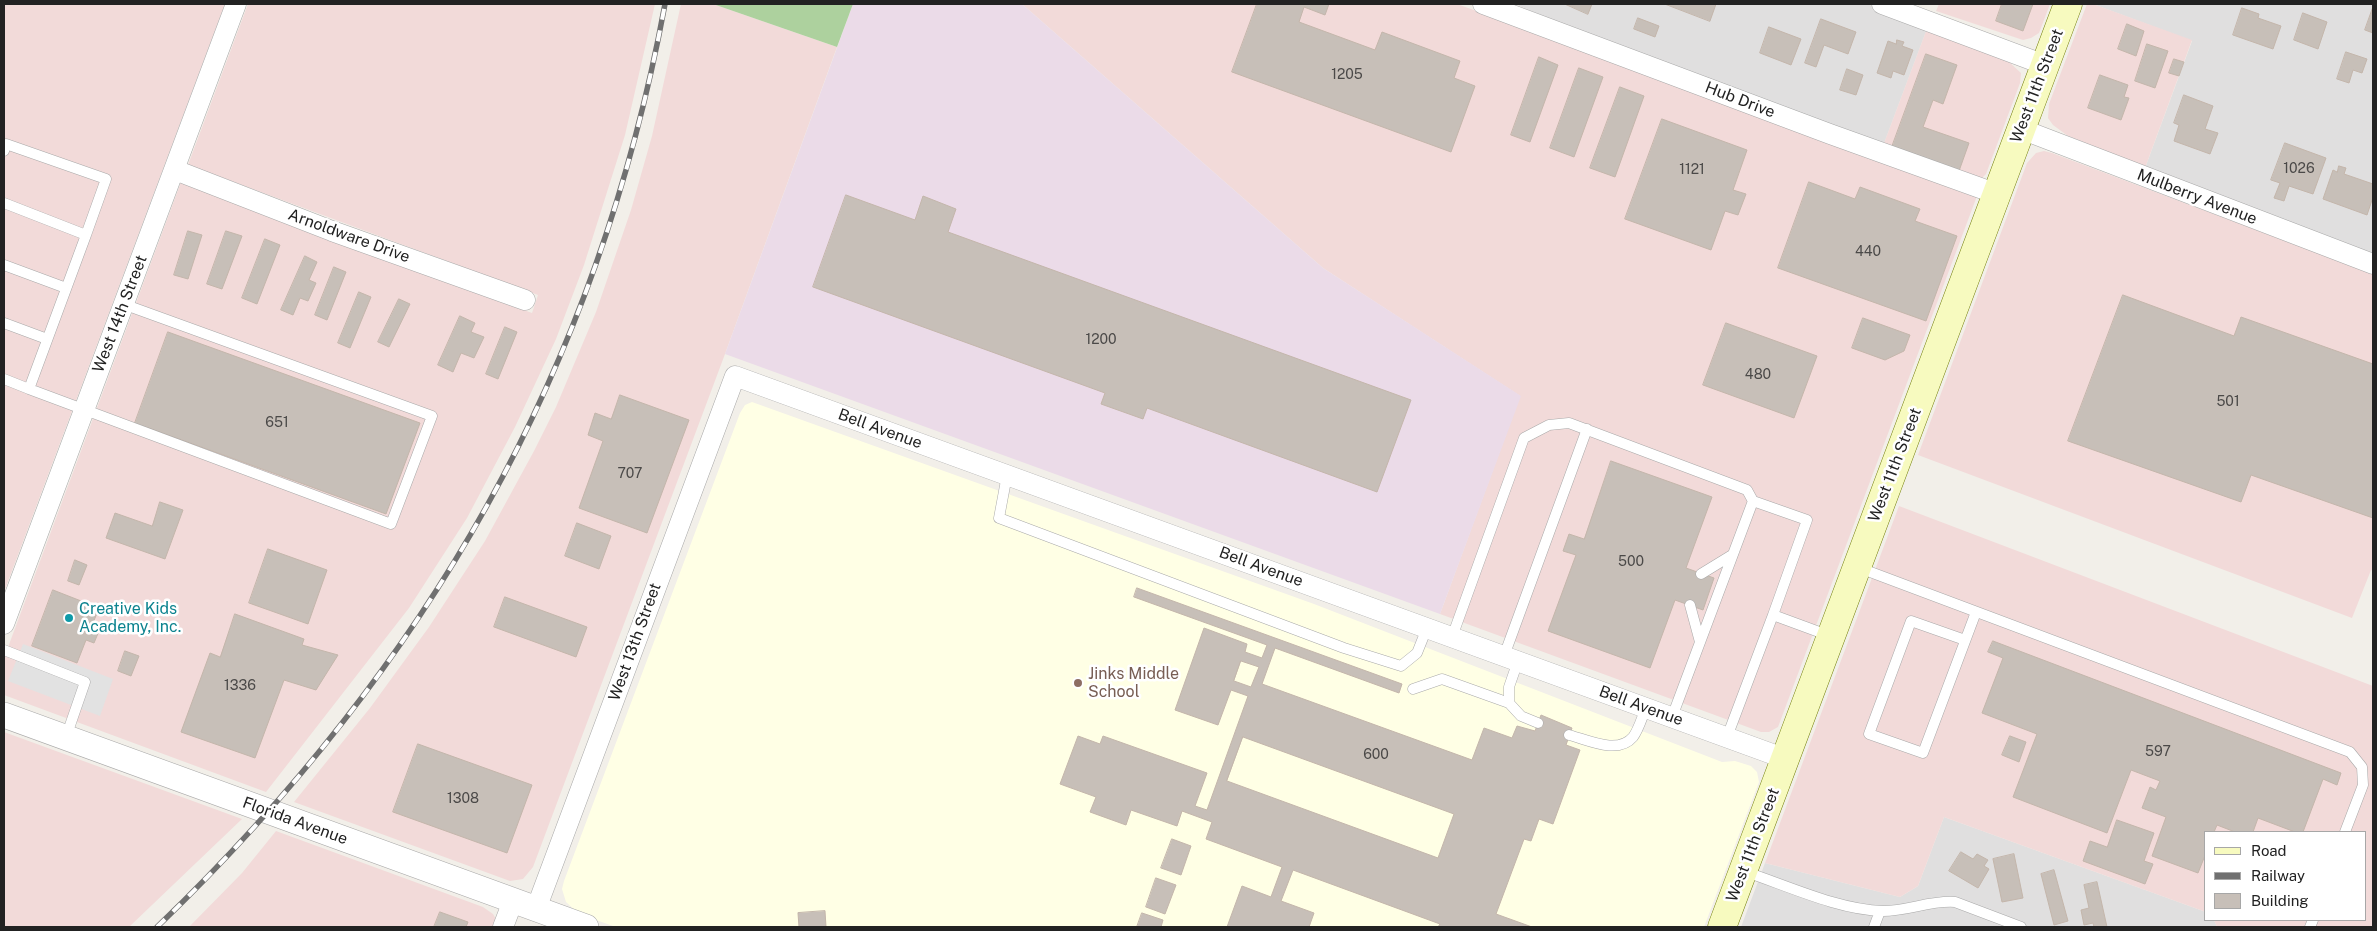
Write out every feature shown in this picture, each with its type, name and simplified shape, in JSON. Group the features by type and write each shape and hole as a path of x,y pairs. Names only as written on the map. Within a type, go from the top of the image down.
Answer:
{"main road":[{"name":"West 11th Street","path":"1722,927 2068,4"}],"street":[{"name":"Hub Drive","path":"1483,4 1830,134 1997,194"},
{"path":"1882,4 2045,65"},
{"name":"West 14th Street","path":"4,624 175,170 231,5"},
{"name":"Mulberry Avenue","path":"2021,129 2373,264"},
{"name":"Arnoldware Drive","path":"175,170 332,231 525,300"},
{"name":"Bell Avenue","path":"735,376 1786,759"},
{"name":"West 13th Street","path":"503,927 524,905 735,376"},
{"name":"Florida Avenue","path":"4,715 586,927"}],"lane":[{"path":"5,146 106,179 29,389"},
{"path":"4,203 86,235"},
{"path":"4,265 66,288"},
{"path":"4,379 391,524 432,416 123,304"},
{"path":"4,323 47,339"},
{"path":"1452,637 1524,438 1549,425 1569,423 1746,490 1754,501 1807,520 1727,737"},
{"path":"1509,703 1508,687 1511,659 1586,430"},
{"path":"1007,475 999,518 1344,648 1401,666 1417,653 1427,628"},
{"path":"1672,717 1754,501"},
{"path":"1701,574 1732,555"},
{"path":"1857,567 2350,752 2362,767 2363,785 2345,831"},
{"path":"1690,605 1700,642"},
{"path":"1965,640 1911,621 1869,734 1922,753 1976,612"},
{"path":"1773,615 1831,636"},
{"path":"4,650 85,682 66,737"},
{"path":"1413,688 1442,679 1509,703 1521,716 1538,724"},
{"path":"1569,735 1607,746 1622,745 1632,737 1646,708"},
{"path":"1743,871 1832,901 1880,911 1902,910 1945,901 1955,902 2021,927"},
{"path":"1874,927 1880,911"}],"shaded area":[{"path":"4,4 225,4 4,592"},
{"path":"248,4 655,4 625,135 584,265 556,339 515,427 467,518 409,608 266,792 4,695 4,658 181,182 532,313 538,295 188,165"},
{"path":"681,4 713,4 837,47 725,354 533,867 523,879 510,881 294,802 370,708 429,627 485,541 556,407 596,312 631,210 652,136"},
{"path":"853,4 1022,4 1323,268 1521,396 1440,614 725,354"},
{"path":"1022,4 1457,4 1686,86 1977,196 1778,727 1769,732 1761,732 1440,614 1520,396 1323,268"},
{"path":"1515,4 1867,4 1928,26 1883,146 1626,52"},
{"path":"1939,4 2050,4 2039,33 2023,40 1936,11"},
{"path":"2087,4 2093,4 2192,40 2145,168 2068,136 2053,125 2048,118 2049,104"},
{"path":"2093,4 2373,4 2373,255 2145,168 2192,41"},
{"path":"1928,26 2008,61 2021,73 2020,83 1986,174 1982,178 1883,146"},
{"path":"2044,151 2373,274 2373,571 2371,570 2352,618 1918,455 2027,163 2036,153"},
{"name":"Jinks Middle School","path":"752,402 1314,604 1722,762 1735,761 1751,766 1757,772 1759,782 1704,927 616,927 579,914 566,902 562,889 564,881 740,413 745,405"},
{"path":"1899,506 2373,686 2373,927 2217,927 2214,921 2367,921 2367,831 2204,831 2204,911 1944,817 1918,886 1900,897 1765,863"},
{"path":"23,644 113,679 100,716 8,681"},
{"path":"4,732 242,819 129,927 4,927"},
{"path":"1944,817 2204,911 2204,921 2214,921 2217,927 1741,927 1765,863 1900,897 1918,886"},
{"path":"276,831 483,907 493,914 496,919 495,927 189,927 242,873"}],"green space":[{"path":"713,4 853,4 837,47"}],"building":[{"path":"1257,4 1329,4 1325,15 1304,7 1299,22 1375,50 1382,32 1460,61 1454,78 1475,86 1451,152 1232,72"},
{"path":"1565,4 1592,4 1588,14"},
{"path":"1665,4 1716,4 1710,21"},
{"path":"2002,4 2033,4 2023,31 1996,21"},
{"path":"2373,7 2373,33 2365,30"},
{"path":"2242,8 2259,14 2258,18 2281,26 2273,49 2233,35"},
{"path":"2303,13 2327,22 2318,49 2294,40"},
{"path":"1638,18 1659,26 1655,37 1634,29"},
{"path":"1821,19 1856,32 1848,54 1824,45 1816,67 1805,63"},
{"path":"2127,24 2144,31 2136,56 2118,49"},
{"path":"1769,27 1801,39 1791,65 1760,53"},
{"path":"1897,40 1904,42 1902,46 1913,50 1904,75 1893,71 1891,78 1877,73 1888,41 1896,44"},
{"path":"2147,44 2168,51 2155,88 2135,81"},
{"path":"2346,52 2367,59 2362,73 2353,70 2349,83 2337,79"},
{"path":"1926,54 1957,65 1943,104 1933,100 1923,127 1969,143 1959,171 1892,147"},
{"path":"1539,57 1558,65 1530,142 1511,135"},
{"path":"2174,59 2184,62 2179,76 2169,73"},
{"path":"1579,68 1603,77 1574,157 1550,148"},
{"path":"1847,69 1863,75 1856,95 1840,90"},
{"path":"2100,75 2128,85 2124,97 2129,98 2121,120 2088,108"},
{"path":"1620,87 1644,96 1615,177 1590,168"},
{"path":"2184,95 2213,106 2205,129 2218,133 2210,154 2174,141 2179,125 2174,123"},
{"path":"1662,119 1747,150 1733,190 1746,194 1738,215 1725,211 1711,250 1625,219"},
{"path":"2285,143 2326,158 2313,194 2289,186 2284,201 2274,198 2280,183 2271,180"},
{"path":"2339,166 2346,168 2344,174 2373,184 2373,197 2367,215 2323,199 2333,170 2337,172"},
{"path":"1809,182 1855,199 1860,187 1920,209 1915,221 1957,236 1926,321 1778,268"},
{"path":"846,195 915,220 923,196 956,209 948,232 1411,400 1377,492 1147,408 1143,419 1101,404 1105,393 813,287"},
{"path":"188,231 202,235 188,279 174,275"},
{"path":"226,231 242,236 222,289 207,284"},
{"path":"265,239 280,245 257,304 242,298"},
{"path":"305,256 317,262 309,280 316,283 308,301 300,298 293,315 281,310"},
{"path":"334,267 346,272 327,320 315,315"},
{"path":"359,292 371,297 350,348 338,343"},
{"path":"2123,295 2234,336 2241,317 2373,364 2373,518 2251,475 2241,502 2068,441"},
{"path":"399,299 410,304 389,347 378,342"},
{"path":"460,316 475,323 471,332 484,337 474,358 461,353 453,372 438,365"},
{"path":"1863,318 1910,335 1904,351 1885,360 1852,348"},
{"path":"1726,323 1817,356 1794,418 1703,385"},
{"path":"505,327 517,332 498,379 486,374"},
{"path":"168,332 420,423 386,514 135,423"},
{"path":"620,395 689,420 647,533 579,508 603,441 588,435 595,413 611,419"},
{"path":"1611,461 1712,497 1686,568 1714,578 1703,610 1675,600 1650,668 1548,631 1576,555 1563,551 1569,534 1584,539"},
{"path":"160,502 183,510 165,559 106,538 115,513 152,526"},
{"path":"577,523 611,536 599,569 565,556"},
{"path":"268,549 327,570 308,624 249,603"},
{"path":"75,560 87,565 79,585 68,581"},
{"path":"1137,588 1402,684 1399,693 1275,648 1262,684 1472,760 1484,728 1512,738 1517,726 1535,731 1541,715 1572,728 1566,745 1580,750 1553,824 1539,819 1531,841 1524,839 1496,914 1532,927 1438,927 1440,924 1293,870 1281,901 1314,913 1309,927 1227,927 1242,886 1271,897 1282,867 1206,839 1212,822 1182,811 1177,826 1131,810 1126,825 1090,812 1096,797 1060,784 1078,736 1100,744 1103,736 1207,773 1195,806 1207,810 1248,696 1231,690 1218,725 1175,710 1204,628 1247,644 1245,652 1262,658 1267,645 1134,597","holes":["1241,661 1259,667 1251,687 1234,681","1243,737 1454,814 1438,858 1227,781"]},
{"name":"Creative Kids Academy, Inc.","path":"53,590 99,608 91,628 99,631 94,643 86,640 77,663 32,646"},
{"path":"505,597 587,627 576,657 494,627"},
{"path":"235,614 304,639 302,645 338,655 316,690 284,680 255,758 181,732 210,653 220,657"},
{"path":"1993,641 2341,773 2337,785 2323,779 2303,831 2292,831 2258,818 2253,831 2232,831 2217,825 2214,831 2204,831 2204,858 2198,873 2152,856 2166,817 2142,808 2150,787 2156,790 2160,781 2131,770 2107,833 2013,797 2037,734 1982,713 2003,658 1988,652"},
{"path":"125,651 139,656 131,676 118,671"},
{"path":"2010,736 2026,742 2019,762 2002,755"},
{"path":"418,744 532,785 507,853 393,812"},
{"path":"2117,820 2154,833 2144,861 2153,864 2145,884 2083,861 2090,841 2107,847"},
{"path":"1172,839 1191,846 1181,875 1161,868"},
{"path":"1961,852 1973,859 1977,854 1988,860 1984,866 1989,869 1978,888 1949,871"},
{"path":"2014,854 2023,898 2002,902 1993,859"},
{"path":"2054,870 2068,921 2054,925 2041,874"},
{"path":"1156,878 1176,885 1165,914 1146,907"},
{"path":"2097,882 2107,927 2094,927 2093,923 2084,925 2081,910 2089,908 2084,885"},
{"path":"825,911 826,927 799,927 798,913"},
{"path":"440,912 468,922 466,927 434,927"},
{"path":"1142,913 1163,920 1161,927 1137,927"}],"railway":[{"path":"157,927 253,828 340,725 418,618 486,507 545,390 595,267 635,139 665,4"}],"place":[{"name":"Creative Kids Academy, Inc.","path":"69,618"},
{"name":"Jinks Middle School","path":"1078,683"}]}
